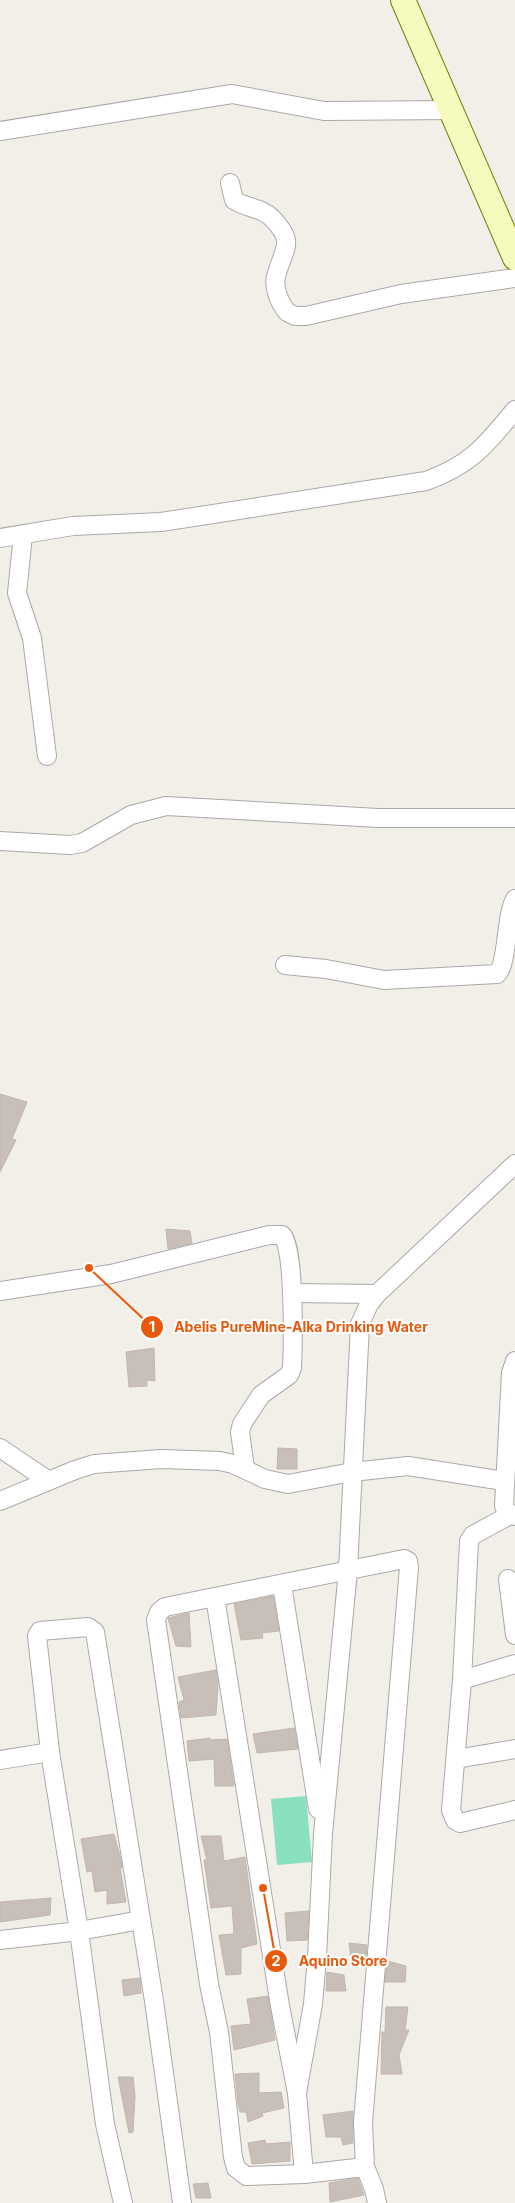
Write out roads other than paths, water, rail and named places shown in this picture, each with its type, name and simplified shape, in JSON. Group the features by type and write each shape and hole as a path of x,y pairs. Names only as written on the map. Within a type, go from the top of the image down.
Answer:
{"street":[{"path":"403,0 515,258"},
{"path":"0,131 232,94 324,111 452,110"},
{"path":"230,183 234,200 270,216 284,232 286,251 276,274 276,290 287,312 295,316 306,316 401,294 515,278"},
{"path":"0,538 81,526 161,522 426,481 468,461 480,451 515,410"},
{"path":"23,535 17,593 32,638 47,756"},
{"path":"0,841 70,845 82,843 131,815 166,806 378,818 514,820"},
{"path":"285,965 326,969 384,980 497,974 502,966 509,912 515,899"},
{"path":"297,2092 315,1982 322,1834 348,1570 359,1333 364,1314 377,1294 515,1164"},
{"path":"0,1292 111,1274 274,1234 282,1234 287,1242 292,1293 292,1368 289,1375 261,1395 242,1424 240,1432 245,1468"},
{"path":"292,1293 377,1294"},
{"path":"515,1361 511,1374 504,1481 504,1506 513,1515 469,1539 462,1680 451,1810 457,1822 466,1822 515,1810"},
{"path":"0,1448 49,1481"},
{"path":"0,1501 75,1470 109,1462 186,1459 220,1461 245,1468 265,1479 288,1484 352,1472 408,1466 504,1481"},
{"path":"365,2167 304,2174 246,2176 236,2168 233,2157 219,2032 209,1984 156,1624 157,1616 165,1607 402,1559 406,1560 409,1564 363,2137 365,2167 374,2189 377,2203"},
{"path":"508,1578 515,1635"},
{"path":"282,1584 322,1834"},
{"path":"215,1597 280,2006 297,2092 304,2174"},
{"path":"123,2203 105,2124 79,1931 50,1752 37,1633 40,1631 91,1627 96,1635 141,1920 182,2203"},
{"path":"462,1680 515,1664"},
{"path":"456,1759 515,1749"},
{"path":"0,1760 50,1752"},
{"path":"0,1940 79,1931 141,1920"}],"place":[{"name":"Abelis PureMine-Alka Drinking Water","path":"89,1268"},
{"name":"Aquino Store","path":"263,1888"}]}
